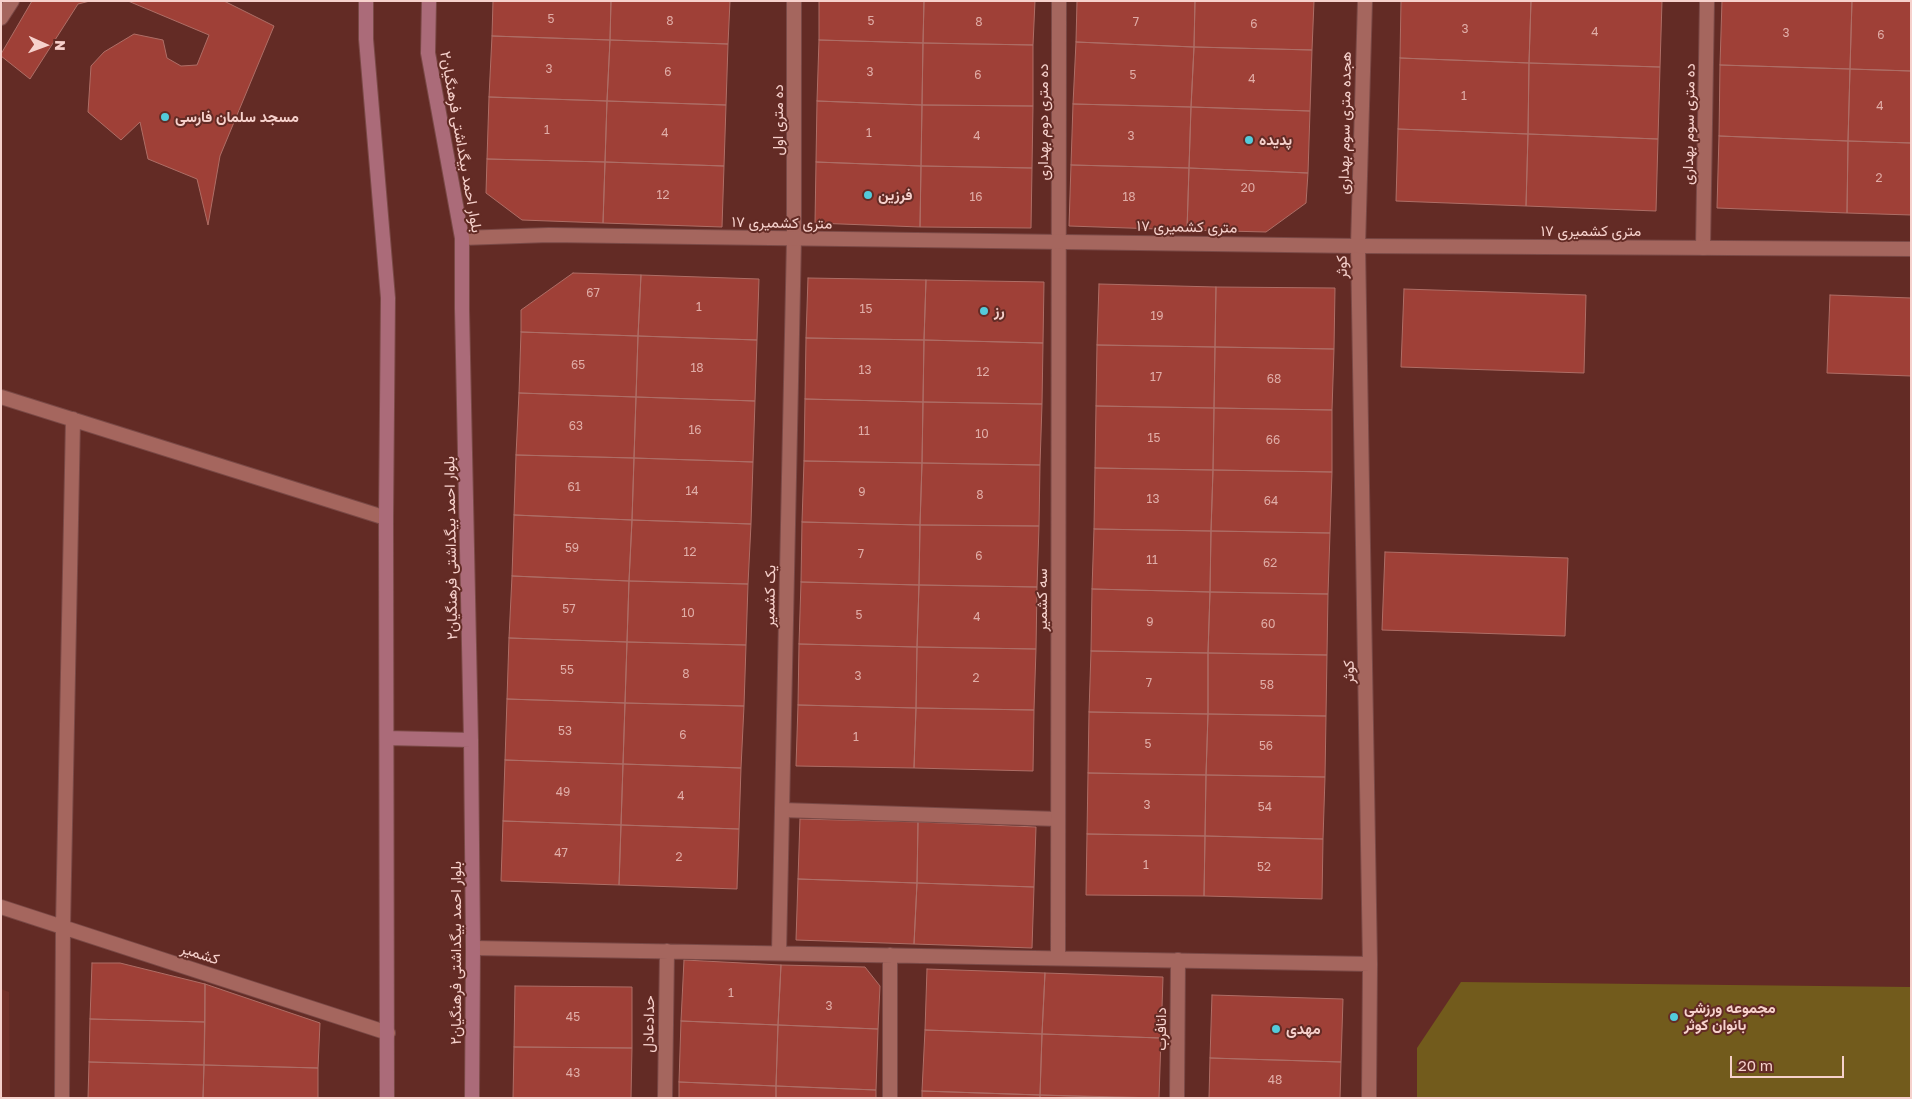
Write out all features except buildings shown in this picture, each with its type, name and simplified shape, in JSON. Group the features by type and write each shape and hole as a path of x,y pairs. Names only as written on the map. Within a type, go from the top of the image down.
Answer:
{"main road":[{"path":"366,1 366,39 388,298 386,518 387,1098"},
{"name":"بلوار احمد بیگداشتی فرهنگیان۲","path":"429,1 428,53 462,238 471,740 472,1098"},
{"path":"387,738 471,740"}],"street":[{"path":"1,18 12,1"},
{"name":"ده متری اول","path":"794,1 794,239"},
{"name":"ده متری دوم بهداری","path":"1059,1 1059,242"},
{"name":"هجده متری سوم بهداری","path":"1358,246 1365,1"},
{"name":"ده متری سوم بهداری","path":"1703,248 1708,1"},
{"name":"۱۷ متری کشمیری","path":"462,238 549,235 1358,246 1911,249"},
{"name":"یک کشمیر","path":"779,953 794,239"},
{"name":"سه کشمیر","path":"1058,958 1059,242"},
{"name":"کوثر","path":"1358,246 1370,964 1369,1098"},
{"path":"1,397 386,518"},
{"path":"62,1098 63,927 73,419"},
{"path":"782,810 1058,819"},
{"name":"کشمیر","path":"1,907 388,1033"},
{"path":"473,948 1370,964"},
{"name":"حدادعادل","path":"664,1098 667,951"},
{"path":"890,955 890,1098"},
{"name":"دانافرب","path":"1177,1098 1178,960"}],"shaded area":[{"name":"مجموعه ورزشی بانوان کوثر","path":"1461,982 1911,987 1911,1098 1417,1098 1417,1048"},
{"path":"1,989 9,992 10,1098 1,1098"}],"place":[{"name":"مسجد سلمان فارسی","path":"165,117"},
{"name":"پدیده","path":"1249,140"},
{"name":"فرزین","path":"868,195"},
{"name":"رز","path":"984,311"},
{"name":"مجموعه ورزشی بانوان کوثر","path":"1674,1017"},
{"name":"مهدی","path":"1276,1029"}]}
